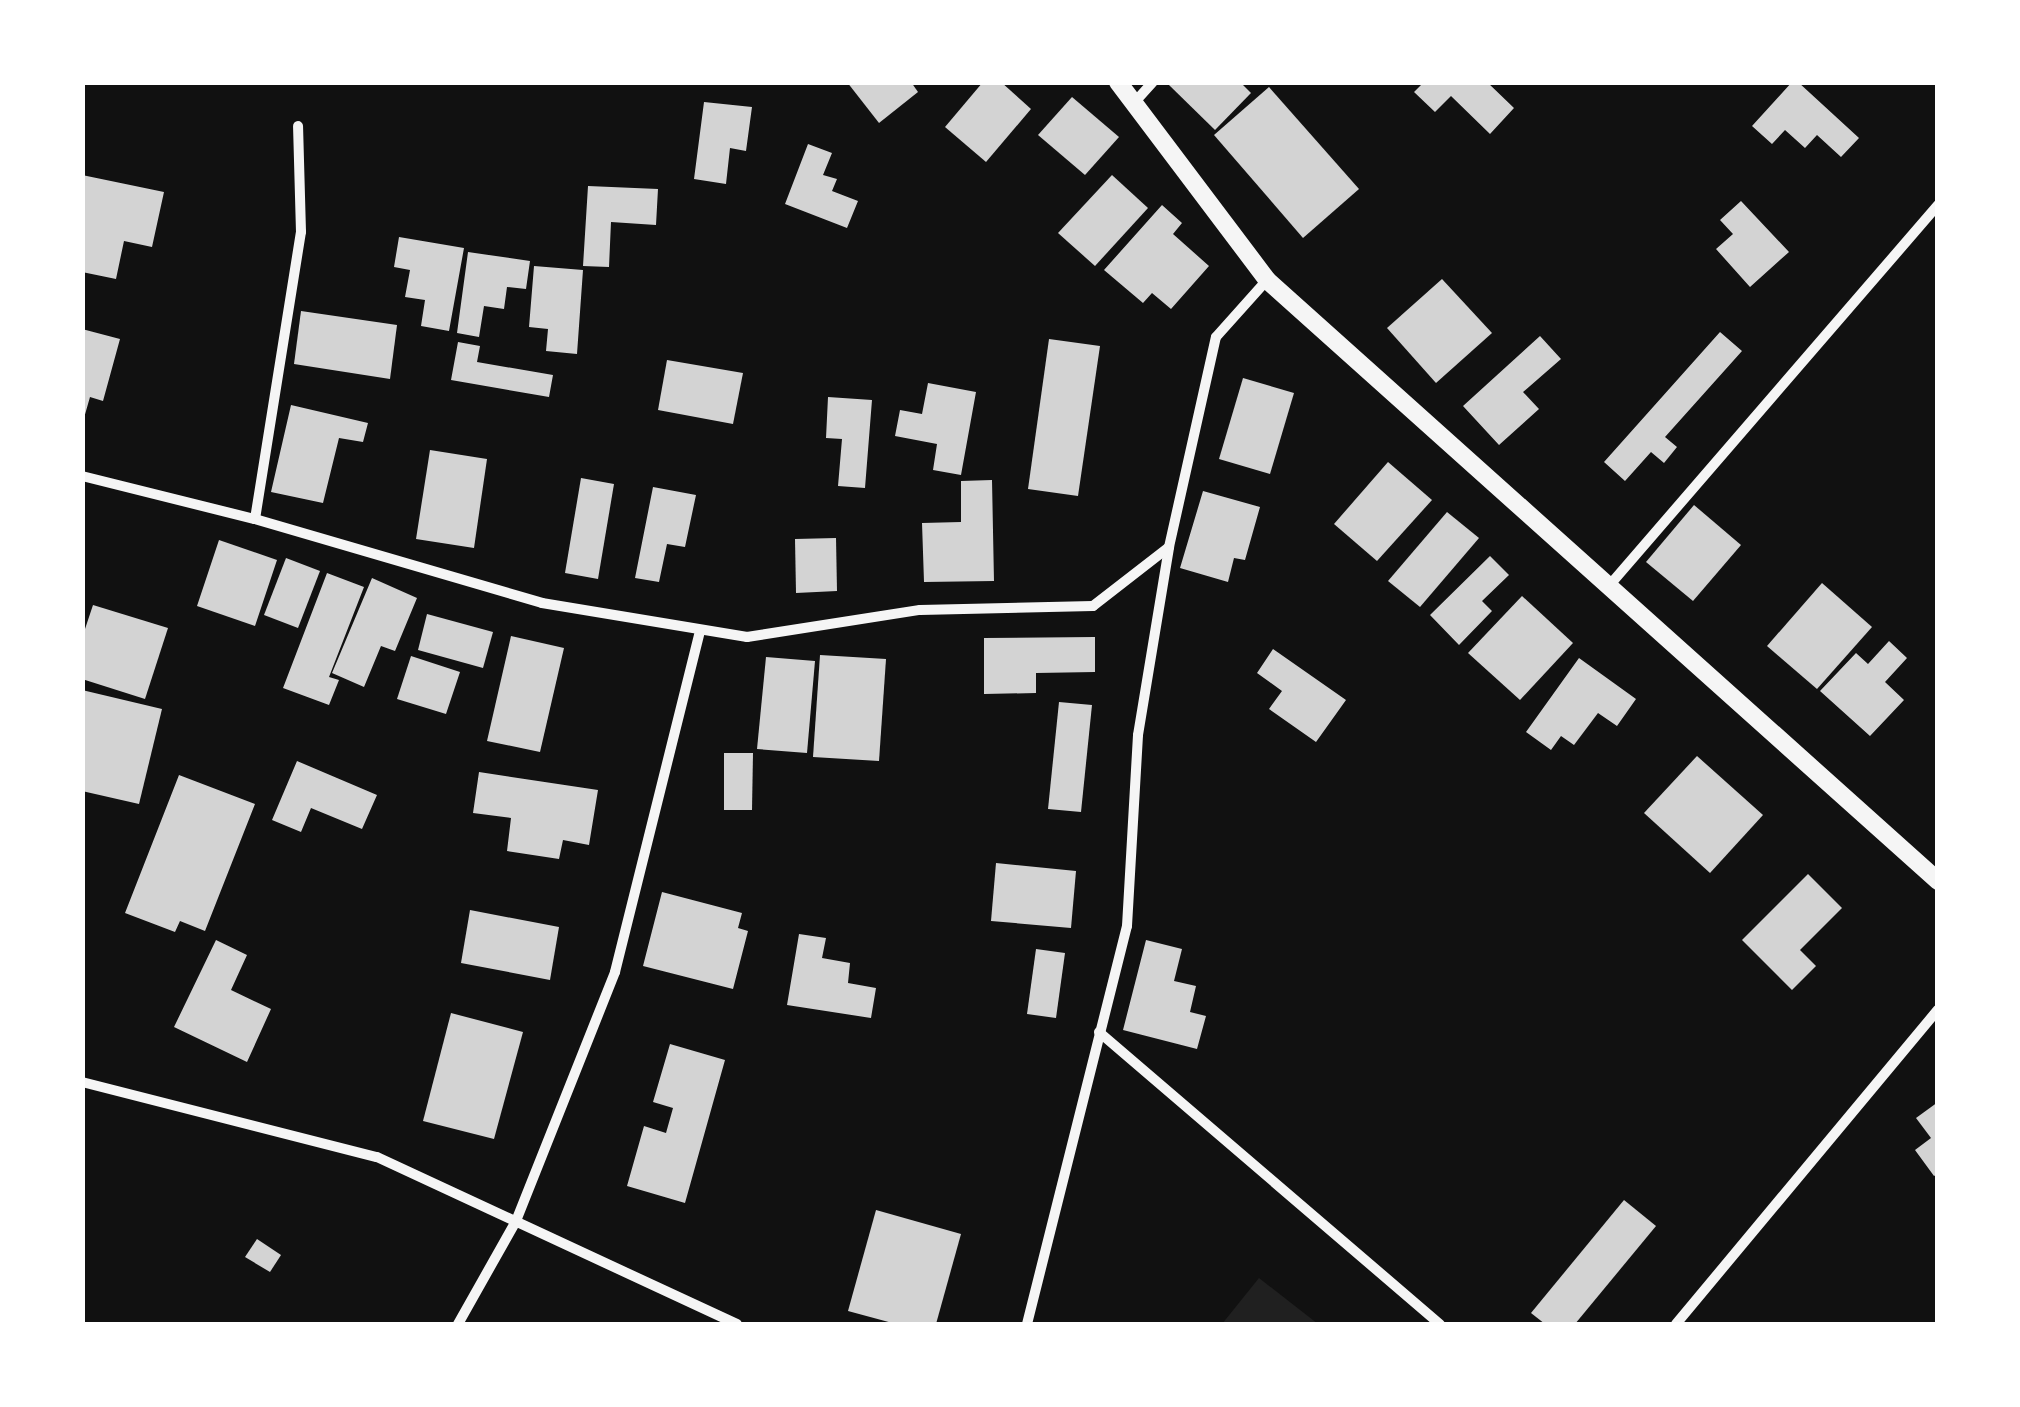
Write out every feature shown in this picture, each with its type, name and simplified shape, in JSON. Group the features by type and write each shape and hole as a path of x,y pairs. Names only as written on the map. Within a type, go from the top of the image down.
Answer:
{"street":[{"path":"1118,82 1268,280 1938,881"},
{"path":"1134,103 1152,82"},
{"path":"254,520 301,232 302,145 298,126"},
{"path":"1608,586 1938,205"},
{"path":"1027,1324 1126,926 1138,735 1169,547 1216,337 1268,280"},
{"path":"82,476 254,520 542,603 747,637 920,610 1093,606 1169,547"},
{"path":"458,1324 516,1221 615,972 700,630"},
{"path":"1676,1324 1938,1010"},
{"path":"1098,1032 1440,1324"},
{"path":"82,1082 377,1158 737,1324"}],"shaded area":[{"path":"1259,1278 1318,1324 1222,1324"}],"building":[{"path":"847,82 911,82 918,92 879,123"},
{"path":"983,82 1001,82 1031,109 986,162 945,127"},
{"path":"1240,82 1251,93 1215,130 1169,85"},
{"path":"1424,82 1487,82 1514,108 1490,134 1451,96 1435,112 1414,92"},
{"path":"1792,82 1798,82 1859,138 1841,157 1817,135 1805,148 1785,130 1772,144 1752,126"},
{"path":"1269,87 1359,189 1303,238 1214,135"},
{"path":"1072,97 1119,137 1085,175 1038,135"},
{"path":"704,102 752,107 746,151 730,148 726,184 694,179"},
{"path":"808,144 832,153 823,175 837,179 832,191 858,201 847,228 785,204"},
{"path":"82,175 164,192 152,247 124,241 116,279 82,272"},
{"path":"1112,175 1148,208 1095,266 1058,233"},
{"path":"588,186 658,189 656,225 611,222 609,267 583,266"},
{"path":"1741,201 1789,252 1750,287 1716,249 1733,234 1720,220"},
{"path":"1162,205 1182,223 1173,234 1209,266 1171,309 1152,293 1143,303 1104,270"},
{"path":"399,237 464,248 449,331 421,326 425,300 405,297 410,270 394,267"},
{"path":"468,252 530,261 526,289 507,287 504,309 484,306 479,337 457,333"},
{"path":"534,266 583,270 577,354 546,351 548,329 529,327"},
{"path":"1442,279 1492,333 1436,383 1387,328"},
{"path":"301,311 397,325 390,379 294,364"},
{"path":"82,329 120,339 103,401 90,397 84,418"},
{"path":"1720,332 1742,351 1665,437 1677,447 1664,463 1651,452 1625,481 1604,462"},
{"path":"1540,336 1561,359 1523,392 1539,409 1499,445 1463,406"},
{"path":"1049,339 1100,346 1078,496 1028,489"},
{"path":"458,342 480,346 477,362 553,375 549,397 451,380"},
{"path":"667,360 743,373 733,424 658,410"},
{"path":"1243,378 1294,393 1270,474 1219,459"},
{"path":"928,383 976,392 961,475 933,470 937,444 895,436 900,410 922,414"},
{"path":"828,397 872,400 865,488 838,486 842,439 826,438"},
{"path":"291,405 368,423 363,442 339,438 323,503 271,492"},
{"path":"430,450 487,459 474,548 416,539"},
{"path":"1388,462 1432,500 1377,561 1334,524"},
{"path":"581,478 614,484 598,579 565,573"},
{"path":"992,480 994,581 924,582 922,523 961,522 961,481"},
{"path":"653,487 696,495 685,547 667,544 659,582 635,578"},
{"path":"1203,491 1260,507 1245,560 1234,558 1228,582 1180,568"},
{"path":"1694,505 1741,545 1693,601 1646,562"},
{"path":"1447,512 1479,538 1420,607 1388,581"},
{"path":"836,538 837,591 796,593 795,539"},
{"path":"219,540 277,560 255,626 197,606"},
{"path":"1490,556 1509,575 1482,601 1492,611 1459,645 1430,615"},
{"path":"286,558 320,571 298,628 264,615"},
{"path":"327,573 364,587 329,677 339,680 329,705 283,688"},
{"path":"372,578 417,598 395,651 381,646 364,687 332,673"},
{"path":"1822,583 1872,627 1817,689 1767,646"},
{"path":"1522,596 1573,643 1520,700 1468,653"},
{"path":"93,605 168,628 145,699 82,679 82,638"},
{"path":"427,614 493,632 483,668 418,650"},
{"path":"511,636 564,648 540,752 487,741"},
{"path":"1095,637 1095,672 1036,673 1036,693 984,694 984,638"},
{"path":"1889,641 1907,658 1885,682 1904,700 1870,736 1820,691 1856,653 1868,664"},
{"path":"1273,649 1346,700 1316,742 1269,709 1282,691 1257,673"},
{"path":"820,655 886,659 879,761 813,757"},
{"path":"411,656 460,672 446,714 397,699"},
{"path":"766,657 815,661 807,753 757,749"},
{"path":"1579,658 1636,699 1617,726 1598,713 1574,745 1561,736 1551,750 1526,732"},
{"path":"82,690 162,709 139,804 82,791"},
{"path":"1059,702 1092,705 1081,812 1048,809"},
{"path":"724,753 753,753 752,810 724,810"},
{"path":"1697,756 1763,815 1710,873 1644,813"},
{"path":"297,761 377,795 362,829 311,808 301,832 272,820"},
{"path":"479,772 598,790 589,845 563,840 559,859 507,851 511,818 473,813"},
{"path":"179,775 255,804 205,931 180,921 175,932 125,913"},
{"path":"996,863 1076,871 1071,928 991,921"},
{"path":"1808,874 1842,908 1800,950 1816,966 1792,990 1742,940"},
{"path":"662,892 742,913 738,928 748,931 733,989 643,966"},
{"path":"470,910 559,927 550,980 461,963"},
{"path":"799,934 826,938 822,958 850,963 848,983 876,988 871,1018 787,1005"},
{"path":"216,940 247,955 231,990 271,1009 247,1062 174,1027"},
{"path":"1146,940 1182,949 1174,981 1196,986 1190,1012 1206,1016 1197,1049 1123,1030"},
{"path":"1036,949 1065,953 1056,1018 1027,1014"},
{"path":"451,1013 523,1032 494,1139 423,1121"},
{"path":"670,1044 725,1060 685,1203 627,1186 644,1126 666,1133 673,1108 653,1102"},
{"path":"1938,1102 1938,1174 1934,1176 1915,1150 1931,1138 1916,1118"},
{"path":"1624,1200 1656,1226 1575,1324 1545,1324 1531,1313"},
{"path":"876,1210 961,1234 936,1324 896,1324 848,1311"},
{"path":"257,1239 281,1255 270,1272 245,1257"}]}
